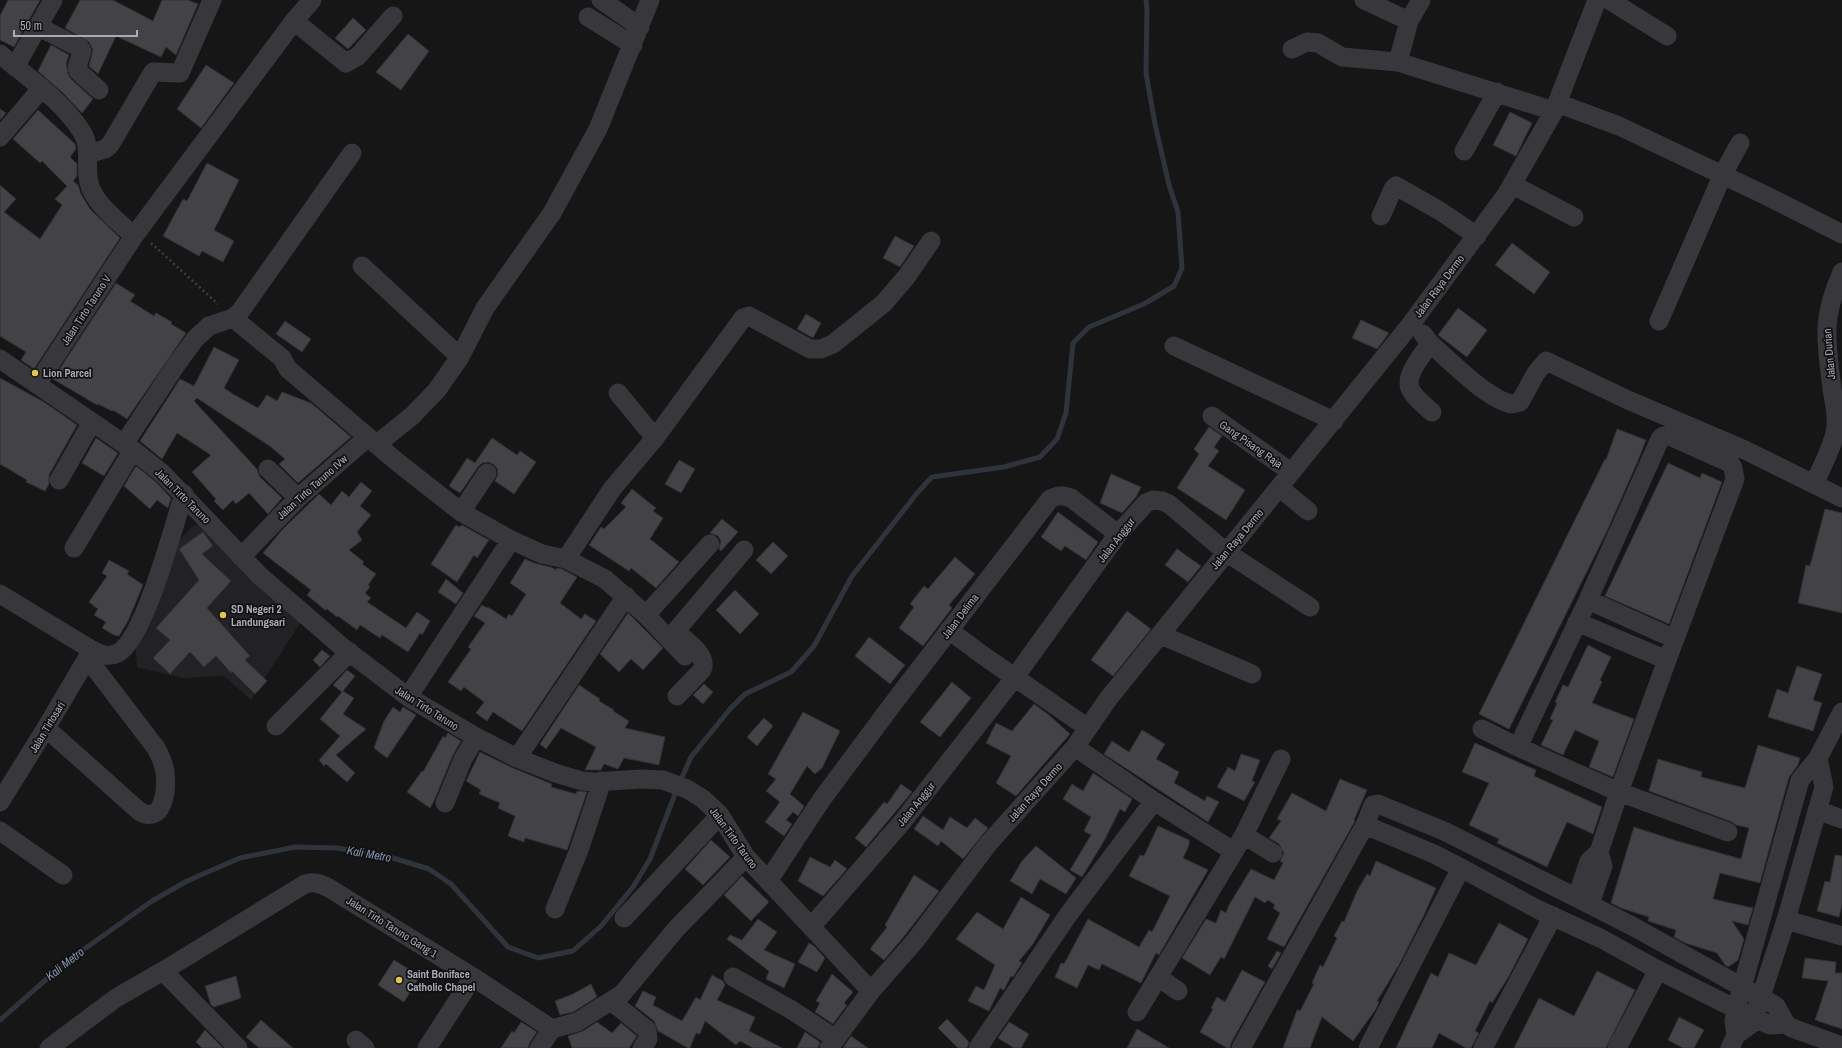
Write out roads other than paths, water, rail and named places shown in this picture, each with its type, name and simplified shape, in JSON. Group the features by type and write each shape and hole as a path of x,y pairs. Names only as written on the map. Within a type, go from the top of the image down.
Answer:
{"street":[{"path":"15,67 53,0"},
{"path":"87,148 95,152 105,149 110,145 153,72 180,73 212,0"},
{"name":"Jalan Tirto Taruno V","path":"37,384 136,234 294,21 312,0"},
{"path":"602,0 636,36"},
{"name":"Jalan Tirto Taruno IVw","path":"241,557 298,498 373,441 412,416 437,390 460,357 485,308 552,213 598,129 650,0"},
{"path":"1364,0 1408,21"},
{"path":"1398,62 1408,21 1421,0"},
{"name":"Jalan Raya Dermo","path":"832,1043 871,991 915,941 988,844 1075,747 1118,687 1226,552 1334,421 1411,324 1477,236 1513,185 1555,107 1597,0"},
{"path":"1609,0 1667,36"},
{"path":"294,21 346,63 358,56 393,16"},
{"path":"588,17 636,36"},
{"path":"39,27 80,48 82,51 77,67 78,71 99,90"},
{"path":"1292,49 1307,42 1318,43 1342,57 1398,62 1497,92 1619,126 1723,174 1842,234"},
{"path":"0,54 42,88 62,107 77,125 83,134 87,148 88,176 91,189 111,215 136,234"},
{"path":"0,137 42,88"},
{"path":"1464,152 1497,92"},
{"path":"1659,321 1723,174 1740,143"},
{"path":"74,548 176,365 195,339 209,326 233,318 240,312 352,152"},
{"path":"1513,185 1574,217"},
{"path":"1380,216 1393,189 1396,186 1440,211 1477,236"},
{"path":"566,559 612,489 655,438 742,318 749,316 810,349 821,349 833,344 884,303 907,276 932,241"},
{"path":"362,266 460,357"},
{"name":"Jalan Durian","path":"1815,483 1835,431 1836,417 1826,349 1826,328 1832,297 1842,272"},
{"path":"233,318 282,358 288,369 429,488 462,512 511,540 542,554 566,559 605,579 672,635 702,656 704,665 702,670 677,696"},
{"path":"1411,324 1462,372 1491,394 1512,404 1520,402 1536,373 1546,361 1745,450 1815,483 1842,498"},
{"path":"1430,343 1415,366 1409,386 1412,392 1432,412"},
{"path":"1174,346 1334,421"},
{"name":"Jalan Tirto Taruno","path":"0,359 129,447 163,474 184,494 260,576 350,652 408,697 476,737 517,758 555,773 582,781 641,779 663,780 687,789 704,799 720,815 746,857 871,991"},
{"path":"618,393 655,438"},
{"name":"Gang Pisang Raja","path":"1212,416 1291,472"},
{"path":"59,480 92,422"},
{"path":"1518,747 1588,600 1660,439 1663,436 1670,436 1730,463 1733,468 1735,479 1667,660 1598,852 1603,866 1584,901"},
{"path":"268,469 298,498"},
{"path":"462,512 487,472"},
{"path":"1280,488 1308,511"},
{"path":"90,655 110,656 117,654 122,650 133,635 147,608 184,494"},
{"name":"Jalan Delima","path":"768,881 822,799 1043,506 1050,499 1057,495 1064,495 1070,498 1118,534"},
{"name":"Jalan Anggur","path":"811,927 903,820 1015,677 1118,534 1146,503 1153,500 1162,501 1169,504 1226,552 1310,607"},
{"path":"408,697 511,540"},
{"path":"646,614 710,544"},
{"path":"672,635 744,550"},
{"path":"0,594 90,655 162,758 165,771 165,786 163,802 159,809 154,814 146,815 139,812 46,728"},
{"path":"517,758 626,596"},
{"path":"1588,600 1675,639"},
{"path":"1577,622 1667,660"},
{"path":"949,630 1088,728"},
{"path":"672,635 685,656"},
{"path":"1161,635 1252,674"},
{"path":"276,726 350,652"},
{"name":"Jalan Tirtosari","path":"0,802 90,655"},
{"path":"1733,1042 1736,1009 1800,780 1818,758 1842,712"},
{"path":"1482,729 1518,747 1619,792 1728,832"},
{"path":"446,803 463,759 476,737"},
{"path":"1075,747 1154,801 1233,851"},
{"path":"1733,1042 1750,1025 1754,1018 1786,920 1799,869 1824,787 1818,758"},
{"path":"1137,1012 1244,835 1282,759"},
{"path":"555,909 579,850 602,781"},
{"path":"978,1048 1068,915 1154,801"},
{"path":"1241,1048 1366,825 1373,806 1380,804 1444,831 1584,901 1776,1006 1786,1024 1792,1028 1842,1046"},
{"path":"1817,810 1842,819"},
{"path":"624,918 720,815"},
{"path":"1366,825 1434,854 1546,913 1602,939 1658,970 1754,1018 1770,1025 1786,1024"},
{"path":"0,831 63,875"},
{"path":"1244,835 1273,853"},
{"path":"539,1048 552,1029 577,1022 622,994 676,929 746,857"},
{"path":"1778,862 1799,869"},
{"path":"1368,1048 1462,868"},
{"name":"Jalan Tirto Taruno Gang 1","path":"48,1048 116,998 305,884 311,882 316,882 329,888 473,977 552,1029"},
{"path":"1483,1048 1546,913 1551,885"},
{"path":"1786,920 1842,936"},
{"path":"1618,1048 1658,970"},
{"path":"163,971 238,1048"},
{"path":"427,1048 473,977"},
{"path":"733,977 790,1009 832,1043"},
{"path":"1158,977 1178,991"},
{"path":"611,1001 647,1030 648,1039 642,1048"}],"waterway":[{"path":"680,782 691,757 730,709 745,694 791,672 814,646 852,576 918,492 932,477 1004,467 1040,457 1057,439 1066,413 1073,343 1089,327 1144,304 1174,286 1182,268 1178,212 1169,185 1155,124 1146,73 1146,0"},
{"name":"Kali Metro","path":"0,1020 66,962 152,901 187,881 240,858 295,847 336,848 383,855 429,869 451,884 508,947 538,958 573,951 601,926 633,887 650,859 677,789"}],"place":[{"name":"Lion Parcel","path":"35,373"},
{"name":"SD Negeri 2 Landungsari","path":"223,615"},
{"name":"Saint Boniface Catholic Chapel","path":"399,980"}]}
